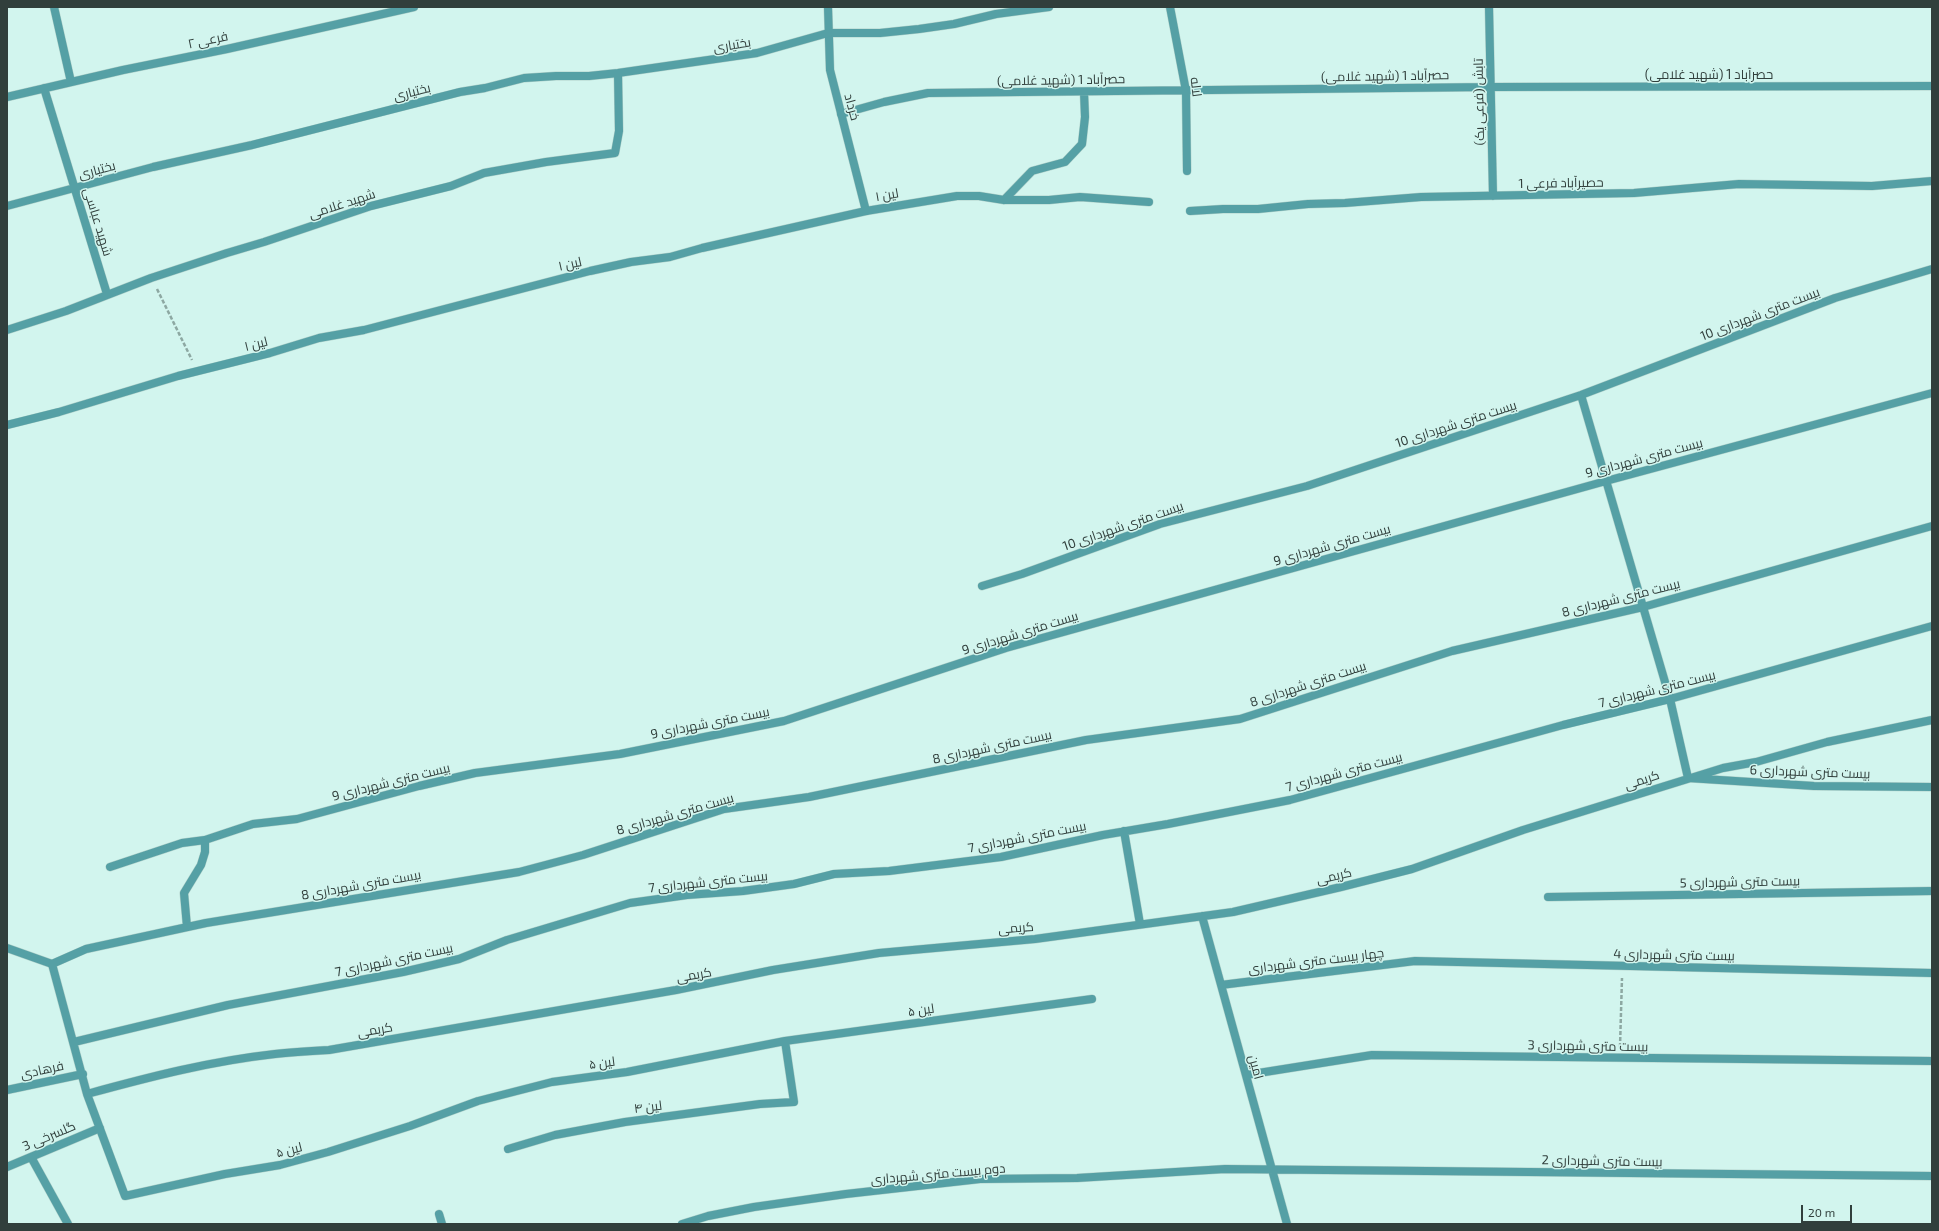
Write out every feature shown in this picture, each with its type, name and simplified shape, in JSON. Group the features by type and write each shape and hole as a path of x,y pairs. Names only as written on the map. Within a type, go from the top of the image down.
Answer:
{"street":[{"path":"54,7 71,82"},
{"name":"۲ فرعی","path":"7,97 414,7"},
{"name":"خرداد","path":"828,7 830,70 866,211"},
{"name":"بختیاری","path":"7,206 153,167 252,145 460,92 485,88 524,78 589,76 618,73 757,53 828,33 880,33 919,29 954,24 996,14 1050,7"},
{"name":"لاله","path":"1170,7 1186,90 1187,171"},
{"name":"تابش (فرعی یک)","path":"1489,7 1493,196"},
{"name":"شهید غلامی","path":"7,330 66,311 107,294 227,252 264,242 371,206 451,186 484,173 546,162 615,153 619,131 618,73"},
{"name":"حصرآباد 1 (شهید غلامی)","path":"841,114 884,102 928,93 1491,87 1932,86"},
{"name":"شهید عباسی","path":"44,88 107,294"},
{"path":"1004,200 1032,171 1065,162 1082,144 1085,117 1084,92"},
{"name":"حصیرآباد فرعی 1","path":"1190,211 1258,209 1308,204 1421,198 1634,193 1739,184 1872,186 1932,181"},
{"name":"لین ۱","path":"7,425 319,338 364,330 562,278 631,262 670,257 702,248 866,211 957,196 979,196 1004,200 1080,198 1149,202"},
{"name":"بیست متری شهرداری 10","path":"982,586 1022,574 1160,524 1307,486 1581,395 1835,298 1932,269"},
{"name":"بیست متری شهرداری 9","path":"110,867 182,843 205,840 253,824 296,819 419,786 475,773 620,754 784,721 1006,648 1606,481 1932,393"},
{"path":"1581,395 1670,699 1688,778"},
{"name":"بیست متری شهرداری 8","path":"52,964 86,949 187,927 398,890 519,872 583,855 724,809 809,797 1086,740 1240,719 1452,651 1643,606 1932,526"},
{"name":"بیست متری شهرداری 7","path":"74,1042 228,1005 403,972 459,959 507,940 630,903 794,884 834,874 889,871 1001,857 1124,831 1290,800 1563,725 1670,699 1932,626"},
{"name":"کریمی","path":"87,1094 173,1071 229,1060 276,1054 329,1050 676,990 773,970 879,953 1035,939 1233,912 1412,869 1523,830 1722,768 1782,756 1827,742 1932,720"},
{"name":"بیست متری شهرداری 6","path":"1688,778 1814,786 1932,787"},
{"path":"1124,831 1140,924"},
{"path":"187,927 184,893 201,865 205,840"},
{"name":"بیست متری شهرداری 5","path":"1548,897 1932,891"},
{"name":"امین","path":"1202,916 1287,1224"},
{"path":"7,948 52,964 83,1074 87,1094 100,1128"},
{"name":"چهار بیست متری شهرداری","path":"1221,985 1415,961"},
{"name":"بیست متری شهرداری 4","path":"1415,961 1932,973"},
{"name":"لین ۵","path":"100,1128 125,1196 225,1174 280,1165 328,1152 410,1126 478,1101 516,1090 552,1082 627,1072 785,1041 1092,999"},
{"name":"لین ۴","path":"508,1149 555,1135 625,1122 760,1104 794,1102 785,1041"},
{"name":"بیست متری شهرداری 3","path":"1246,1075 1372,1055 1932,1061"},
{"name":"فرهادی","path":"7,1090 83,1074"},
{"name":"گلسرخی 3","path":"7,1167 100,1128"},
{"path":"31,1156 68,1224"},
{"name":"دوم بیست متری شهرداری","path":"682,1224 708,1216 754,1207 846,1194 980,1179 1077,1178 1218,1169 1272,1170"},
{"name":"بیست متری شهرداری 2","path":"1272,1170 1932,1176"},
{"path":"439,1214 442,1224"}],"path":[{"path":"151,278 197,371"},
{"path":"1620,1058 1623,966"}]}
